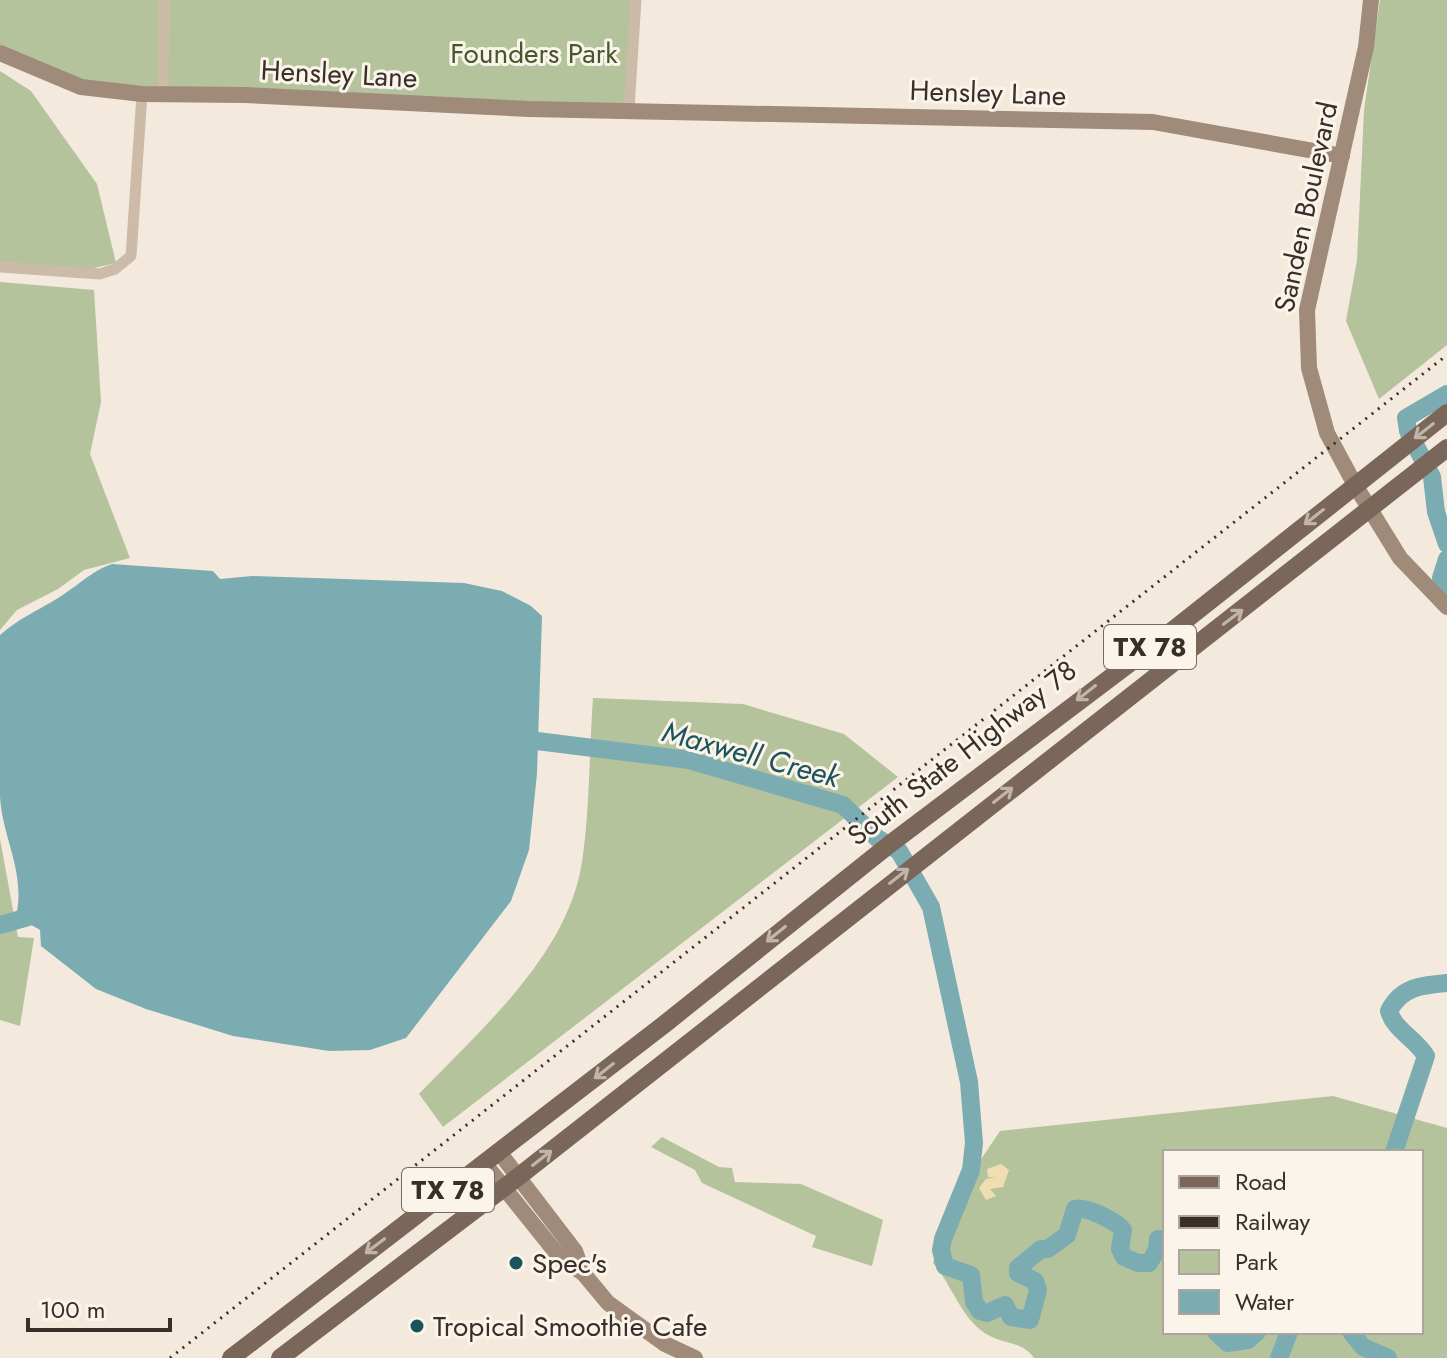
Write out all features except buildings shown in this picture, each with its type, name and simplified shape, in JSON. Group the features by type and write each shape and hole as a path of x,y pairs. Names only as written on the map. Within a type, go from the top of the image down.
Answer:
{"main road":[{"name":"South State Highway 78","path":"491,1157 666,1023 920,820 1163,638 1447,413"},
{"name":"South State Highway 78","path":"511,1182 1447,448"},
{"name":"TX 78","path":"231,1358 491,1157"},
{"name":"TX 78","path":"280,1358 511,1182"},
{"path":"245,1358 292,1321 300,1303"}],"street":[{"path":"163,93 164,0"},
{"path":"629,109 636,0"},
{"name":"Sanden Boulevard","path":"1371,0 1366,47 1312,279 1306,339 1317,404 1327,433 1369,509 1420,583 1447,607"},
{"name":"Hensley Lane","path":"0,53 81,87 142,94 529,109 1153,122 1342,156"},
{"path":"0,267 100,274 115,269 131,256 142,94"},
{"path":"491,1157 554,1237 562,1260 583,1273 608,1303 632,1322 665,1344 695,1358"}],"green space":[{"name":"Founders Park","path":"0,0 631,0 629,109 81,87 0,49"},
{"path":"1380,0 1447,0 1447,345 1379,399 1346,321 1357,260 1364,110"},
{"path":"0,71 31,91 97,184 116,263 90,269 0,264"},
{"path":"0,282 94,290 101,402 90,454 130,558 84,570 58,589 17,610 0,630"},
{"path":"593,698 743,704 844,734 898,777 443,1127 419,1094 518,989 559,928 573,896 585,842"},
{"path":"0,839 18,937 34,938 20,1026 0,1020"},
{"path":"1333,1096 1447,1128 1447,1358 1034,1358 1019,1346 980,1330 965,1313 933,1263 947,1210 1000,1131"},
{"path":"662,1137 719,1167 732,1168 735,1182 801,1184 883,1220 872,1266 812,1247 816,1236 702,1183 695,1170 651,1147"}],"sand":[{"path":"1001,1164 1009,1170 1003,1187 990,1189 996,1196 986,1200 979,1188 986,1179 995,1177 988,1177 987,1169"}],"water":[{"path":"112,564 213,571 220,579 252,576 464,583 502,591 531,606 542,616 537,774 529,850 511,901 406,1038 370,1050 329,1051 233,1036 146,1009 96,989 41,946 40,930 28,923 14,923 18,906 17,874 0,796 0,635 16,622"}],"waterway":[{"path":"1447,394 1406,418 1408,431 1432,477 1436,512 1447,544"},
{"path":"1447,559 1441,578 1447,590"},
{"name":"Maxwell Creek","path":"517,748 537,741 689,760 843,805 877,838 899,851 931,907 969,1082 974,1143 971,1170 941,1250 945,1266 971,1275 974,1302 980,1311 987,1313 1005,1305 1011,1317 1030,1320 1038,1290 1035,1281 1018,1273 1018,1268 1041,1249 1048,1249 1067,1235 1075,1209 1093,1212 1119,1226 1123,1230 1120,1249 1124,1257 1138,1263 1149,1263 1157,1250 1158,1239 1163,1239"},
{"name":"Maxwell Creek","path":"0,925 35,915"},
{"path":"1395,1150 1426,1056 1395,1024 1389,1011 1406,992 1421,986 1447,983"},
{"name":"Maxwell Creek","path":"1218,1334 1228,1343 1248,1340 1255,1334"},
{"name":"Maxwell Creek","path":"1279,1358 1288,1334"},
{"path":"1353,1334 1363,1347 1388,1358"}],"railway":[{"path":"170,1358 1447,355"}],"place":[{"name":"Spec's","path":"516,1263"},
{"name":"Tropical Smoothie Cafe","path":"417,1326"}]}
